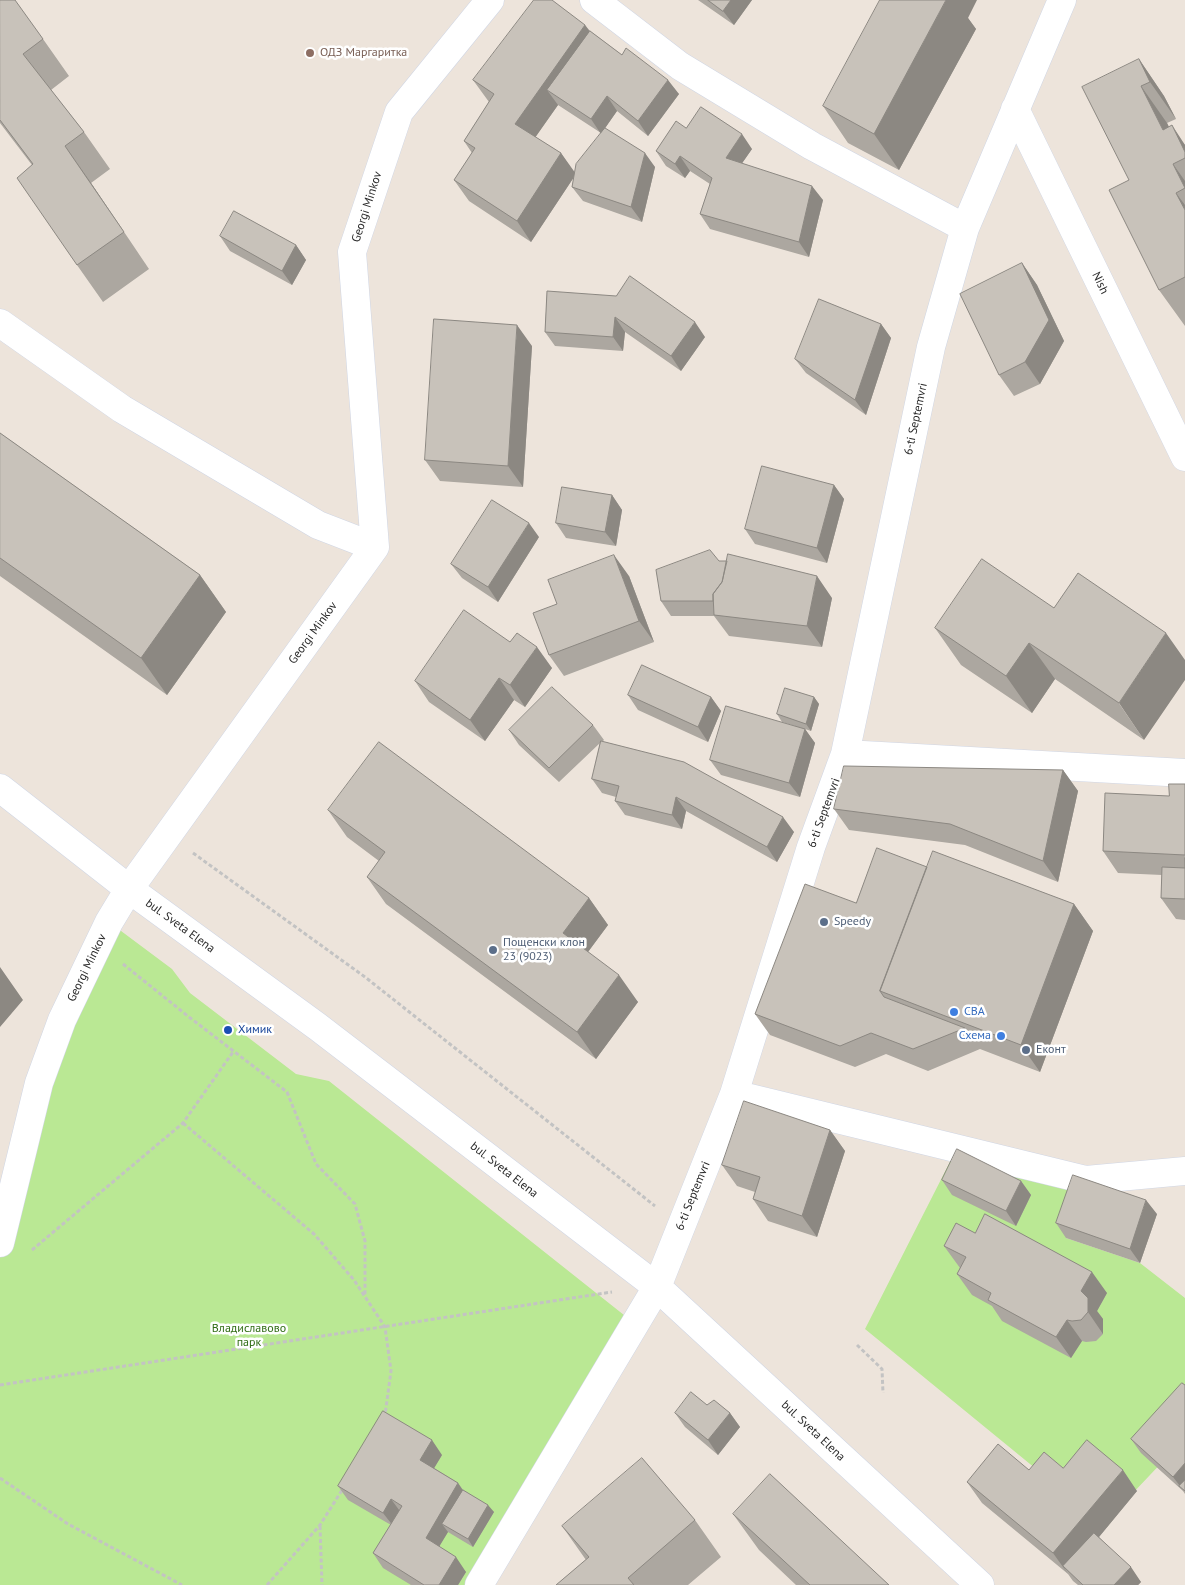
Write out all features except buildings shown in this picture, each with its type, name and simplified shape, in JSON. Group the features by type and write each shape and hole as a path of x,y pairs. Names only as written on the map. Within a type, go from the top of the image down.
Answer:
{"street":[{"name":"Georgi Minkov","path":"0,1243 39,1083 62,1020 109,922 129,889 375,547 352,252 399,112 490,0"},
{"path":"594,0 680,66 812,146 965,228"},
{"name":"6-ti Septemvri","path":"479,1585 656,1287 734,1094 811,847 845,754 931,347 965,228 1062,0"},
{"name":"Nish","path":"1015,110 1185,457"},
{"path":"0,323 122,409 318,525 375,547"},
{"path":"845,754 1185,773"},
{"name":"bul. Sveta Elena","path":"0,788 129,889 318,1027 656,1287 980,1585"},
{"path":"734,1094 1086,1180 1185,1171"}],"path":[{"path":"168,835 365,977 681,1226"},
{"path":"99,944 233,1052 287,1092 316,1164 355,1204 365,1241 365,1296"},
{"path":"30,1251 183,1123 233,1052"},
{"path":"183,1123 272,1196 314,1234 354,1280 365,1296 385,1327 391,1371 384,1418"},
{"path":"0,1385 598,1294 656,1287"},
{"path":"857,1345 882,1369 883,1393"},
{"path":"0,1478 68,1524 182,1585"},
{"path":"267,1585 320,1525 349,1480"},
{"path":"320,1525 322,1585"}],"green space":[{"name":"Владиславово парк","path":"109,922 172,969 190,993 296,1074 329,1081 634,1323 484,1585 0,1585 0,1248 39,1083"},
{"path":"957,1148 1086,1180 1066,1238 1140,1263 1185,1298 1185,1438 1132,1494 1107,1527 865,1329"}],"place":[{"name":"ОДЗ Маргаритка","path":"310,53"},
{"name":"Speedy","path":"824,922"},
{"name":"Пощенски клон 23 (9023)","path":"493,950"},
{"name":"CBA","path":"954,1012"},
{"name":"Химик","path":"228,1030"},
{"name":"Схема","path":"1001,1036"},
{"name":"Еконт","path":"1026,1050"}]}
